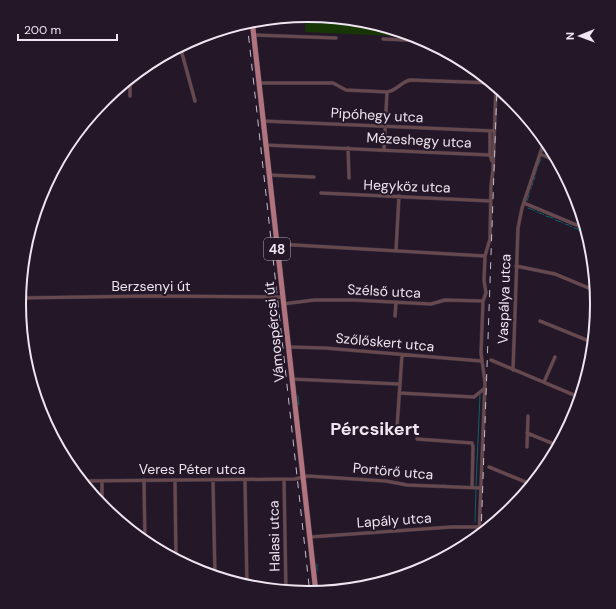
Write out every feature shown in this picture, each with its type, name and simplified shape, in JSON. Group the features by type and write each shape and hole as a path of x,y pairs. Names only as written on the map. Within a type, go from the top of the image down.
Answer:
{"main road":[{"name":"Vámospércsi út","path":"253,27 315,587"}],"street":[{"path":"254,35 336,38"},
{"path":"383,39 407,40"},
{"path":"182,52 195,101"},
{"path":"259,84 332,83 336,84 341,89 346,90 386,92 394,90 404,82 411,80 483,83"},
{"path":"130,85 130,96"},
{"path":"384,150 386,92"},
{"path":"493,163 490,155 495,93"},
{"name":"Pipóhegy utca","path":"263,120 492,131"},
{"path":"479,527 485,388 485,379 481,361 481,349 483,301 486,293 484,280 485,256 490,242 491,182 493,163 492,131"},
{"name":"Mézeshegy utca","path":"266,145 490,155"},
{"name":"Vaspálya utca","path":"513,370 518,230 524,203 542,147"},
{"name":"Mézeshegy utca","path":"348,148 349,178"},
{"path":"540,154 550,158"},
{"path":"269,174 314,176"},
{"name":"Hegyköz utca","path":"321,193 491,201"},
{"path":"396,250 399,196"},
{"path":"524,203 580,227"},
{"path":"276,244 485,256"},
{"path":"516,266 557,274 590,288"},
{"name":"Berzsenyi út","path":"26,298 144,296 282,297"},
{"name":"Szélső utca","path":"283,304 314,300 353,300 432,304 445,300 483,301"},
{"path":"395,316 396,302"},
{"path":"540,321 588,341"},
{"name":"Szőlőskert utca","path":"288,347 325,348 481,361"},
{"path":"397,427 402,355"},
{"path":"544,382 555,357"},
{"path":"491,360 576,396"},
{"path":"291,379 399,384"},
{"path":"399,393 474,397 485,388"},
{"path":"527,447 528,416"},
{"path":"527,433 554,444"},
{"path":"417,439 472,443 472,487"},
{"path":"489,467 527,482"},
{"name":"Portörő utca","path":"303,478 309,476 347,478 386,481 405,485 481,488"},
{"name":"Veres Péter utca","path":"88,481 303,478"},
{"name":"Halasi utca","path":"284,479 286,586"},
{"path":"144,480 145,535"},
{"path":"175,480 176,554"},
{"path":"213,480 214,571"},
{"path":"245,480 247,580"},
{"path":"102,481 102,498"},
{"name":"Lapály utca","path":"310,537 451,527 479,527"}],"green space":[{"path":"306,22 308,22 345,24 363,27 395,36 305,32"}],"waterway":[{"path":"538,166 541,159"},
{"path":"535,175 537,169"},
{"path":"532,186 533,182"},
{"path":"527,201 529,195"},
{"path":"528,208 533,210"},
{"path":"546,216 553,218"},
{"path":"555,220 561,222"},
{"path":"565,224 569,225"},
{"path":"574,228 578,229"},
{"path":"476,486 480,395"},
{"path":"298,396 299,405"},
{"path":"475,522 476,489"},
{"path":"317,564 317,571"}],"railway":[{"path":"248,28 309,587"},
{"path":"481,528 497,95"}],"district":[{"name":"Pércsikert","path":"375,429"}]}
